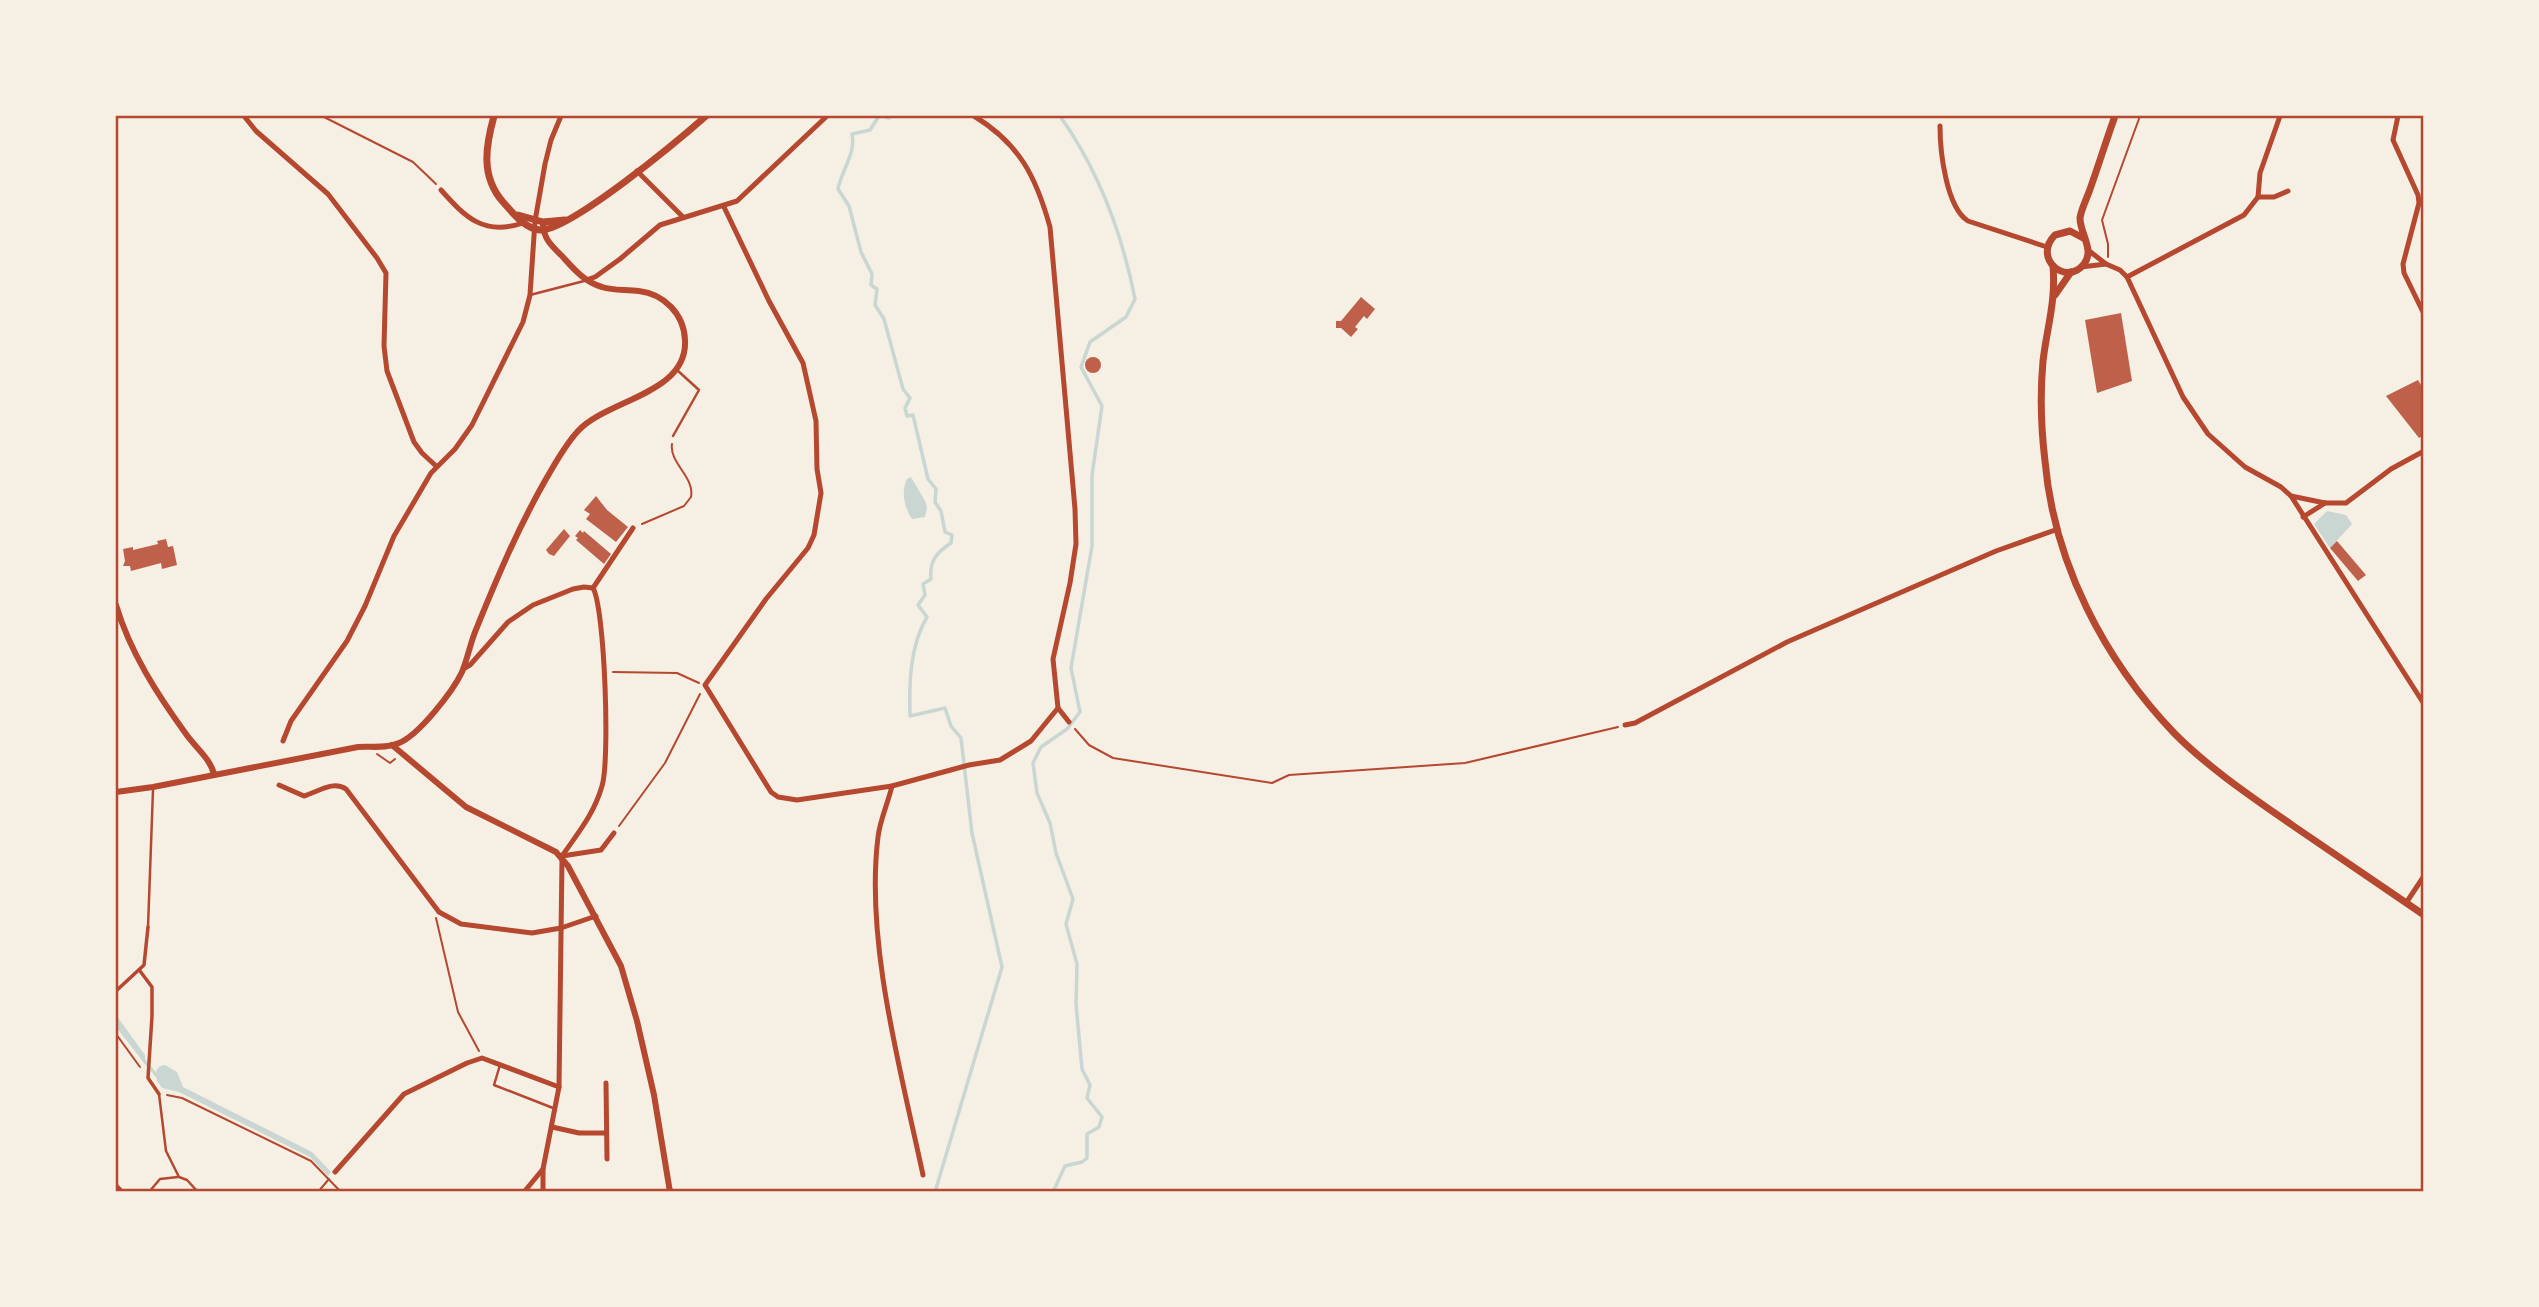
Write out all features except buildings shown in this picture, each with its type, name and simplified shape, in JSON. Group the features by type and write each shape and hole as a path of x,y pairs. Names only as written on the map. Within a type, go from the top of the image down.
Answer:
{"main road":[{"path":"494,116 487,146 486,168 495,192 523,223 539,225 569,219 637,171 706,116"},
{"path":"2055,296 2071,272 2081,267 2088,250 2080,218 2115,116"},
{"path":"514,214 539,225"},
{"path":"2071,272 2058,270 2053,266 2049,261 2047,247 2055,235 2065,231 2080,218"},
{"path":"2065,231 2076,232 2084,239"},
{"path":"2053,266 2055,296 2043,360 2041,405 2045,466 2058,530 2077,584 2104,641 2131,681 2176,735 2222,775 2424,915"}],"street":[{"path":"244,116 256,131 328,194 377,258 386,274 384,346 387,371 414,442 436,466"},
{"path":"283,741 291,721 347,641 394,537 436,466 455,449 472,425 523,322 530,295 534,239 539,225 547,152 561,116"},
{"path":"586,280 595,277 620,259 660,225 724,206 744,196 827,116"},
{"path":"974,116 999,132 1024,160 1041,195 1050,227 1076,532 1070,583 1054,659 1058,708 1071,724"},
{"path":"2127,277 2244,215 2258,197 2260,173 2280,116"},
{"path":"2398,116 2393,140 2418,195 2419,203 2403,264 2403,274 2424,314"},
{"path":"1940,126 1940,147 1954,206 1960,216 2047,247"},
{"path":"637,171 683,217"},
{"path":"441,190 459,210 484,225 501,228 523,223"},
{"path":"2258,197 2274,197 2288,191"},
{"path":"724,206 803,363 816,421 817,469 821,493 814,535 808,548 766,599 705,685 771,792 778,797 797,800 892,786 969,765 1000,760 1031,741 1058,708"},
{"path":"463,670 474,635 520,528 569,441 593,418 662,383 677,370 682,361 685,340 680,319 668,303 660,297 640,291 614,290 586,280 545,239 539,225"},
{"path":"534,239 545,239"},
{"path":"2088,250 2127,277 2183,397 2207,434 2245,467 2281,487 2291,496 2424,704"},
{"path":"2081,267 2106,264"},
{"path":"2291,496 2325,503 2346,503 2391,469 2424,451"},
{"path":"2303,517 2325,503"},
{"path":"593,588 633,528"},
{"path":"1625,726 1787,642 1996,551 2058,530"},
{"path":"116,792 358,747 392,745 409,738 426,720 463,670 508,622 533,605 573,589 593,588 597,594 601,622 606,771 591,816 562,856 559,1087 542,1169 542,1192"},
{"path":"116,605 123,628 144,669 186,735 211,765 214,774"},
{"path":"392,745 466,807 562,856 621,966 654,1095 670,1192"},
{"path":"279,785 304,796 330,786 345,789 439,912 461,924 532,933 561,928 596,916"},
{"path":"892,786 878,835 874,907 897,1048 923,1175"},
{"path":"562,856 601,850 614,833"},
{"path":"2406,903 2424,876"},
{"path":"116,991 144,965 148,928"},
{"path":"139,971 152,987 149,1076 159,1094"},
{"path":"335,1172 404,1094 482,1058 559,1087"},
{"path":"606,1083 607,1159"},
{"path":"552,1127 579,1133 605,1133"},
{"path":"524,1192 542,1169"},
{"path":"116,1186 122,1192"}],"lane":[{"path":"530,295 586,280"},
{"path":"673,436 699,390 677,370"},
{"path":"148,928 153,786"},
{"path":"500,1065 494,1085 556,1109"},
{"path":"159,1094 166,1151 179,1177"},
{"path":"149,1192 160,1180 179,1177 187,1180 198,1192"}],"path":[{"path":"322,116 413,162 441,190"},
{"path":"2106,264 2108,244 2102,220 2140,116"},
{"path":"633,528 684,506 691,497 691,485 671,452 673,436"},
{"path":"603,672 677,673 705,685 665,763 614,833"},
{"path":"1071,724 1089,746 1113,758 1272,783 1289,775 1465,763 1625,726"},
{"path":"373,747 378,757 390,763 401,754"},
{"path":"439,912 435,920 458,1012 482,1058"},
{"path":"116,1034 149,1076"},
{"path":"159,1094 182,1098 311,1161 341,1192"},
{"path":"318,1192 328,1179"}],"shaded area":[{"path":"911,477 925,501 925,517 912,519 907,510 904,489 907,479"},
{"path":"2327,511 2346,515 2352,524 2330,548 2314,524"},
{"path":"116,1015 145,1055 145,1064 116,1027"},
{"path":"165,1065 177,1072 183,1087 312,1152 331,1172 328,1176 310,1157 179,1092 162,1088 157,1081 156,1071"}],"waterway":[{"path":"879,116 870,130 852,134 852,148 838,189 849,206 861,252 872,274 871,285 877,289 875,305 884,319 903,389 910,398 905,408 907,416 913,415 928,479 936,489 935,502 941,511 945,532 952,535 951,543 933,562 931,579 923,584 925,595 918,605 927,617 914,652 910,677 910,716 945,708 951,726 961,738 972,833 1002,967 935,1192"},
{"path":"882,116 891,116"},
{"path":"1053,1192 1065,1166 1087,1158 1087,1134 1099,1127 1102,1117 1087,1098 1090,1085 1082,1069 1076,1004 1077,964 1066,924 1073,899 1056,853 1050,823 1037,793 1033,763 1041,747 1067,729 1080,712 1071,668 1092,546 1092,475 1102,406 1081,367 1090,342 1126,317 1135,299 1130,274 1107,203 1086,159 1060,116"},
{"path":"142,1058 157,1076"}]}
